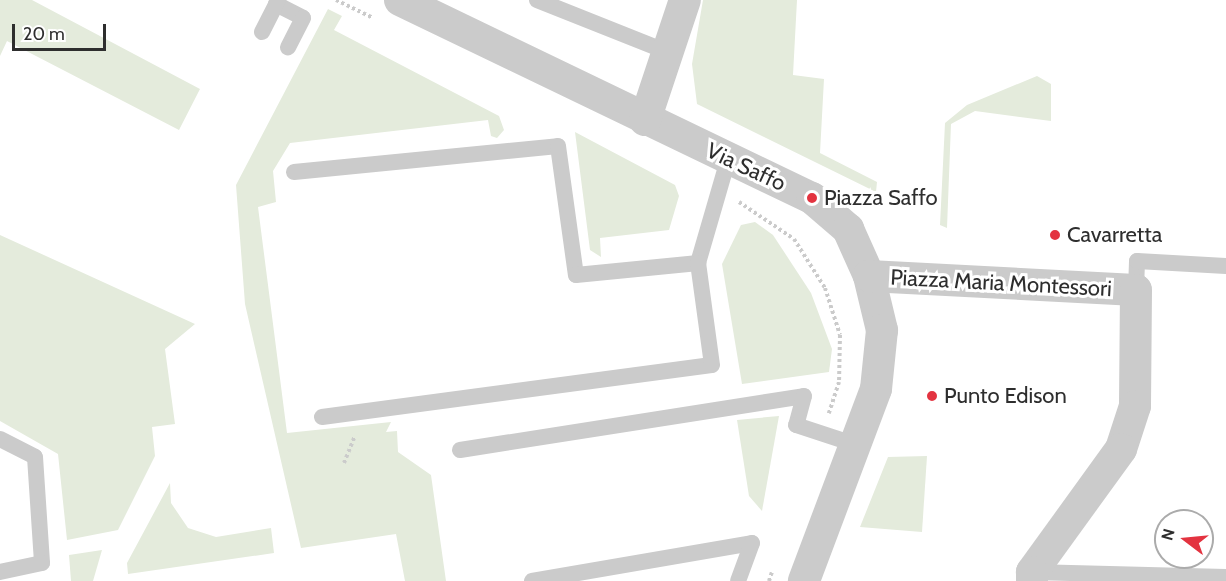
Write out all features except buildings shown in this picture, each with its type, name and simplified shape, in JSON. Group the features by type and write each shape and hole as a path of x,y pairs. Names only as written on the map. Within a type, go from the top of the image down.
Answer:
{"street":[{"path":"645,120 670,53 685,0"},
{"name":"Via Saffo","path":"389,10 645,120 812,198 848,229 869,276 882,330 876,389 857,445 804,581"},
{"name":"Piazza Maria Montessori","path":"869,276 1136,290 1135,406 1121,449 1032,576"}],"lane":[{"path":"537,0 670,53"},
{"path":"262,32 277,2 303,18 288,47"},
{"path":"294,172 558,146 576,275 698,263"},
{"path":"322,417 712,365 698,263 728,160"},
{"path":"1136,290 1137,261 1226,266"},
{"path":"460,450 804,396 796,425 857,445"},
{"path":"0,438 34,457 42,563 0,572"},
{"path":"532,581 752,543 738,581"},
{"path":"1032,576 1226,577"}],"path":[{"path":"336,0 389,10"},
{"path":"720,192 766,216 794,239 825,288 840,346 839,382 823,434"},
{"path":"344,463 358,425"},
{"path":"769,581 777,559"}],"green space":[{"path":"0,0 32,0 200,89 179,130 7,41 0,56"},
{"path":"703,0 797,0 793,75 824,79 820,153 877,182 876,192 697,104 692,64"},
{"path":"328,9 342,16 334,30 499,116 504,130 497,138 491,136 488,120 290,143 273,171 276,202 258,207 287,433 391,422 386,432 397,431 398,452 431,475 446,581 405,581 396,534 301,548 245,304 236,185"},
{"path":"1037,76 1051,84 1051,121 975,111 951,124 947,228 940,225 945,123 967,105"},
{"path":"575,132 675,185 679,196 669,230 600,238 601,257 590,250"},
{"path":"755,222 773,235 811,293 832,349 829,372 742,384 722,264 741,225"},
{"path":"0,235 195,324 165,349 175,424 152,427 155,456 118,530 67,540 58,454 0,421"},
{"path":"779,416 762,511 749,496 737,420"},
{"path":"927,456 922,532 860,527 888,457"},
{"path":"170,483 171,503 188,528 216,537 271,528 274,553 128,574 127,563"},
{"path":"102,550 93,581 71,581 69,555"}],"place":[{"name":"Piazza Saffo","path":"812,198"},
{"name":"Cavarretta","path":"1055,235"},
{"name":"Punto Edison","path":"932,396"}]}
